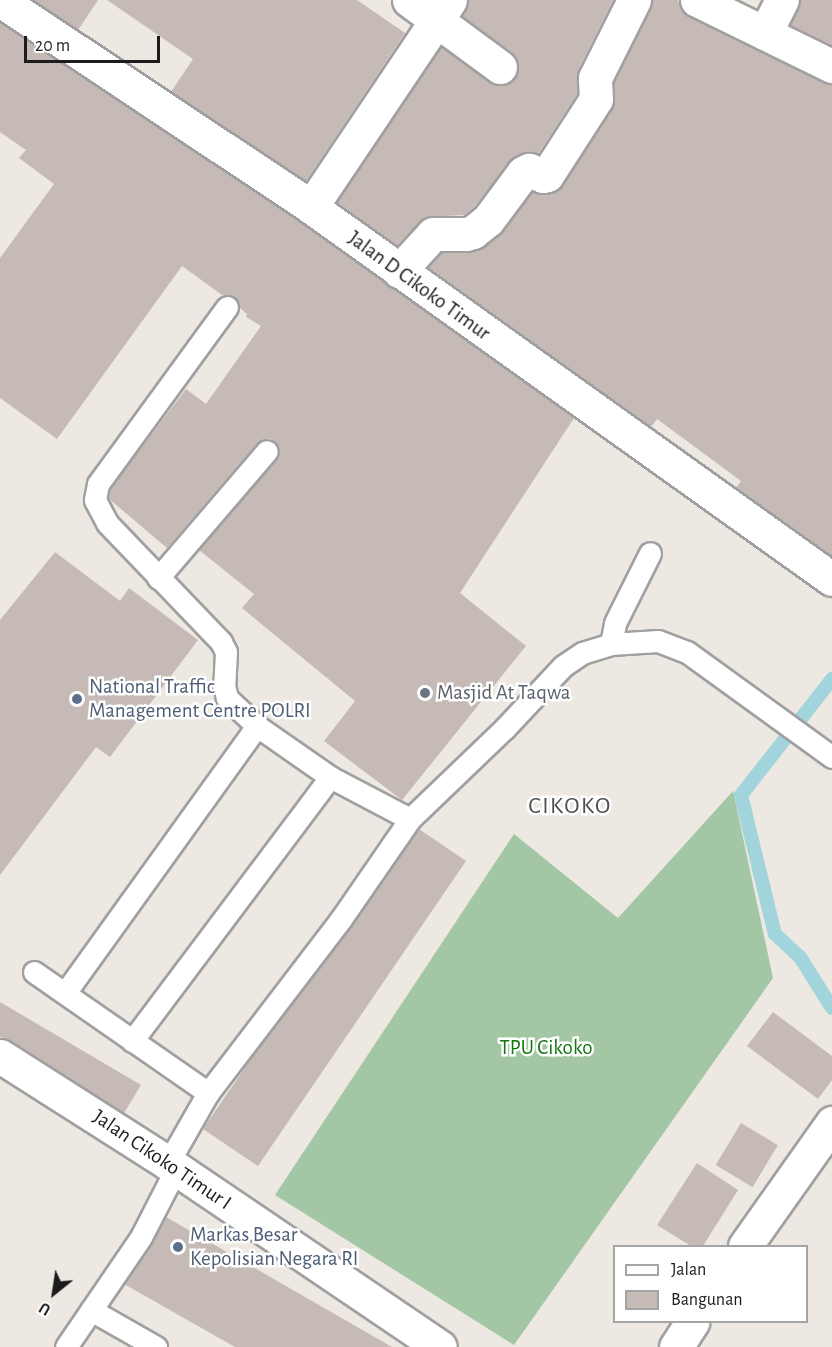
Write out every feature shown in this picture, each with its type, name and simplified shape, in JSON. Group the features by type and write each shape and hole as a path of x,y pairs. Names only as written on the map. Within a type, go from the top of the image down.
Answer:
{"street":[{"name":"Jalan D Cikoko Timur","path":"0,0 310,207 832,579"},
{"path":"410,0 445,10 501,67"},
{"path":"399,271 433,234 465,234 488,220 523,172 529,170 543,177 547,175 596,99 595,78 634,0"},
{"path":"697,0 832,66"},
{"path":"765,33 782,0"},
{"path":"310,207 445,10"},
{"name":"Jalan Cikoko Timur I","path":"0,1056 172,1166 440,1347"},
{"path":"746,1245 832,1123"},
{"path":"676,1347 691,1323"}],"lane":[{"path":"227,307 98,484 95,500 107,523 221,642 226,652 224,685 227,698 257,726 330,777 410,819"},
{"path":"158,578 267,451"},
{"path":"611,644 615,623 650,553"},
{"path":"66,1347 141,1237 172,1166 208,1093 341,919 410,819 504,729 563,666 582,653 611,644 658,641 687,652 830,755"},
{"path":"65,993 257,726"},
{"path":"132,1041 330,777"},
{"path":"34,972 208,1093"},
{"path":"91,1310 156,1347"}],"green space":[{"name":"TPU Cikoko","path":"733,791 773,978 514,1345 275,1195 514,834 618,918"}],"building":[{"path":"34,0 98,0 78,30"},
{"path":"107,0 357,0 405,33 306,181 171,92 193,59"},
{"path":"469,0 613,0 578,70 577,94 538,154 528,151 514,157 474,207 464,215 425,217 397,245 337,202 441,47 497,86 507,84 515,78 519,68 512,52 462,16"},
{"path":"653,0 678,0 681,10 689,17 832,85 832,556 736,488 741,481 657,419 651,427 428,267 441,253 466,253 484,247 503,231 532,192 548,194 563,185 612,109 614,82"},
{"path":"801,0 832,0 832,45 790,25"},
{"path":"0,23 300,222 574,418 460,593 526,646 402,800 324,741 355,701 242,608 254,594 199,550 277,459 280,453 276,442 269,438 257,443 167,548 108,498 110,489 186,389 206,404 261,326 246,317 247,314 240,308 235,297 222,295 182,266 57,439 0,398 0,258 54,184 19,158 26,150 0,132"},
{"name":"National Traffic Management Centre POLRI","path":"55,552 120,601 129,588 198,640 110,757 96,747 0,875 0,620"},
{"path":"419,829 466,861 258,1166 203,1129 255,1053 351,927"},
{"path":"0,1002 141,1085 124,1113 10,1040 0,1037"},
{"path":"773,1012 832,1056 832,1080 818,1099 747,1046"},
{"path":"741,1123 778,1145 753,1187 716,1165"},
{"path":"697,1163 738,1190 704,1245 689,1245 657,1225"},
{"name":"Markas Besar Kepolisian Negara RI","path":"166,1217 392,1347 235,1347 124,1284 152,1244"}],"waterway":[{"path":"832,679 741,795 775,934 800,957 832,1008"}],"place":[{"name":"Masjid At Taqwa","path":"425,693"},
{"name":"National Traffic Management Centre POLRI","path":"77,699"},
{"name":"Markas Besar Kepolisian Negara RI","path":"178,1247"}],"district":[{"name":"CIKOKO","path":"570,807"}]}
